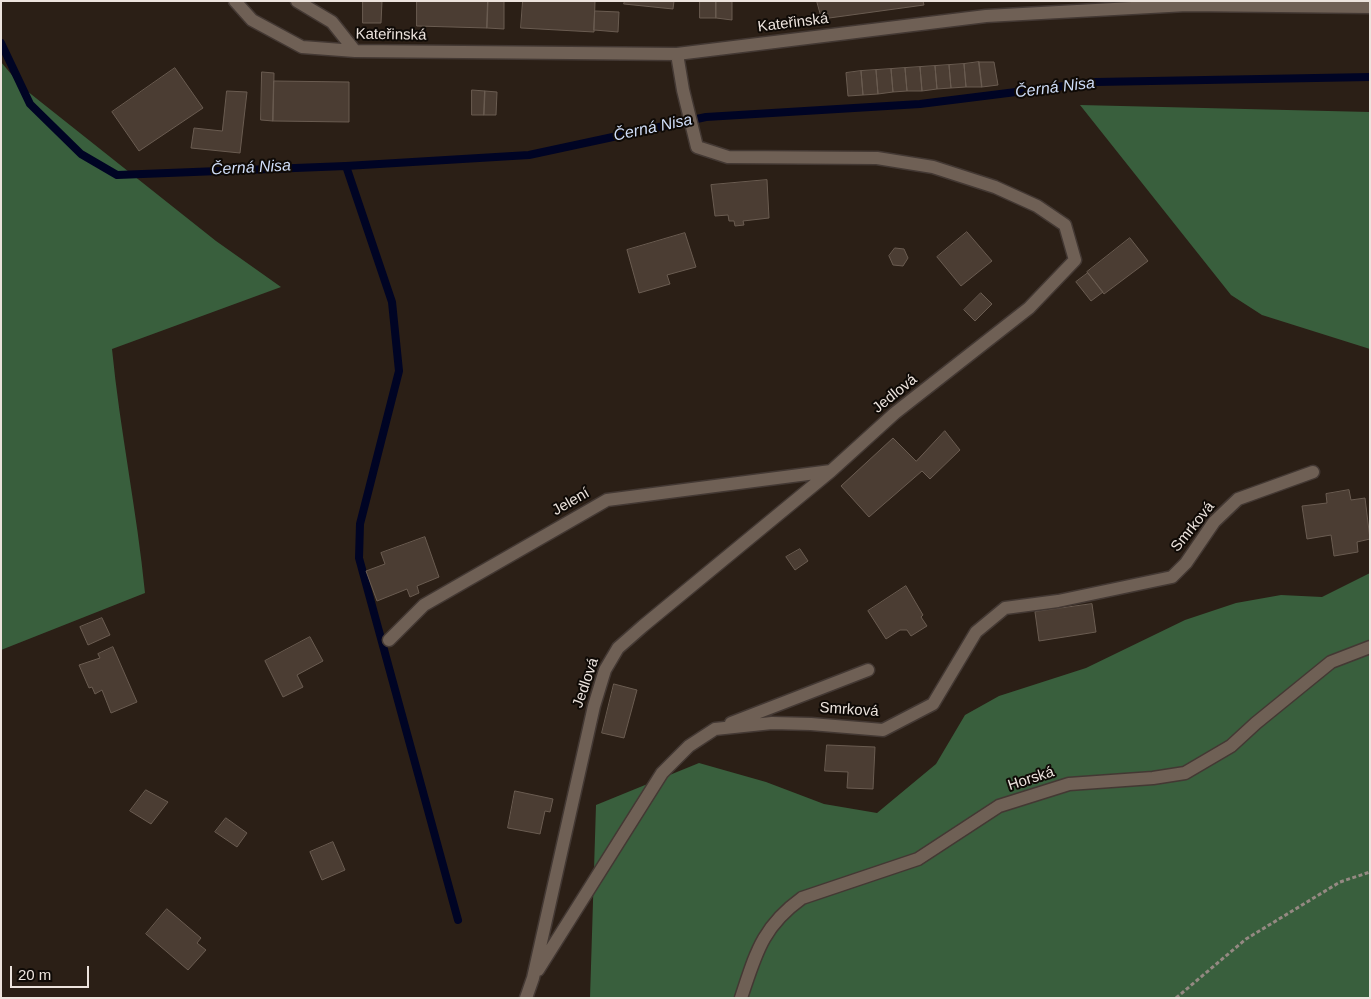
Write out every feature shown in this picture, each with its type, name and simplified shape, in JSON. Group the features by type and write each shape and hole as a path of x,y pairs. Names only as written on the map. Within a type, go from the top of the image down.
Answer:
{"street":[{"name":"Kateřinská","path":"235,1 252,20 302,46 355,51 677,54 986,16 1187,5 1370,7"},
{"path":"297,1 332,22 355,51"},
{"name":"Jedlová","path":"526,998 594,706 606,670 618,648 642,626 831,471 895,413 1029,308 1075,260 1065,225 1037,206 995,187 933,167 877,158 728,157 697,147 683,90 677,54"},
{"name":"Jelení","path":"389,640 424,605 607,500 831,471"},
{"name":"Smrková","path":"532,978 662,773 689,746 715,729 772,723 883,730 933,704 976,632 1005,608 1058,600 1172,577 1186,562 1214,522 1238,499 1313,472"},
{"name":"Horská","path":"741,998 758,949 770,927 787,909 802,898 918,859 999,806 1069,784 1185,774 1231,746 1256,723 1331,662 1370,647"},
{"path":"715,729 868,670"}],"path":[{"path":"1176,998 1246,940 1340,882 1370,872"}],"green space":[{"path":"1,62 22,87 216,241 281,287 112,349 145,593 1,650"},
{"path":"1080,105 1370,112 1370,349 1262,315 1231,295"},
{"path":"1370,573 1370,998 590,998 596,805 699,763 766,782 824,804 877,813 936,764 965,715 999,696 1086,668 1185,620 1236,603 1281,595 1322,597"}],"building":[{"path":"363,1 382,1 381,23 363,23"},
{"path":"417,1 488,1 487,28 417,26"},
{"path":"488,1 504,1 504,29 487,28"},
{"path":"523,1 595,1 594,32 521,28"},
{"path":"625,1 674,1 673,9 624,4"},
{"path":"700,1 716,1 716,18 700,18"},
{"path":"716,1 732,1 732,20 716,18"},
{"path":"817,1 923,1 924,5 822,19"},
{"path":"595,11 619,12 618,32 594,30"},
{"path":"979,62 982,87 966,87 964,64"},
{"path":"979,62 994,62 998,85 982,87"},
{"path":"964,64 966,87 951,88 949,65"},
{"path":"949,65 951,88 937,89 935,66"},
{"path":"935,66 937,89 922,91 920,67"},
{"path":"920,67 922,91 907,91 905,68"},
{"path":"175,68 203,108 139,151 112,112"},
{"path":"905,68 907,91 893,92 891,69"},
{"path":"891,69 893,92 878,94 876,70"},
{"path":"876,70 878,94 863,95 861,71"},
{"path":"861,71 863,95 848,96 846,73"},
{"path":"262,72 274,73 273,121 261,120"},
{"path":"274,81 349,82 349,122 273,121"},
{"path":"472,90 485,91 484,115 472,115"},
{"path":"227,91 247,92 240,153 191,148 194,128 222,131"},
{"path":"485,91 497,92 496,115 484,115"},
{"path":"767,180 769,218 743,221 744,225 735,226 734,221 729,221 728,215 715,216 711,185"},
{"path":"967,232 992,261 961,286 937,257"},
{"path":"685,233 696,267 667,275 670,284 639,293 627,250"},
{"path":"1130,238 1148,261 1104,294 1087,272"},
{"path":"895,248 904,249 908,258 903,266 893,265 889,256"},
{"path":"1088,273 1103,292 1091,301 1076,282"},
{"path":"981,293 992,304 975,321 964,310"},
{"path":"945,431 960,450 930,479 922,471 869,517 841,486 893,438 916,461"},
{"path":"1349,490 1351,500 1365,498 1370,539 1357,542 1358,552 1334,556 1331,535 1307,539 1302,506 1327,503 1326,494"},
{"path":"425,537 439,577 417,586 419,593 410,597 407,589 377,601 366,571 385,564 381,553"},
{"path":"800,549 808,561 795,570 786,557"},
{"path":"906,586 923,615 921,617 927,626 911,636 907,630 900,630 886,639 868,611"},
{"path":"1092,604 1096,632 1039,641 1035,612"},
{"path":"102,618 110,635 88,645 80,627"},
{"path":"310,637 323,661 297,675 303,687 283,697 265,661"},
{"path":"113,647 137,702 111,713 102,690 95,694 92,687 89,688 79,665 100,658 98,654"},
{"path":"614,684 637,690 624,738 602,733"},
{"path":"827,745 875,747 873,789 847,788 848,772 825,771"},
{"path":"146,790 168,802 151,824 130,811"},
{"path":"515,791 553,799 550,812 545,811 540,834 508,828"},
{"path":"226,818 247,833 237,847 215,832"},
{"path":"333,842 345,870 322,880 310,852"},
{"path":"167,909 201,938 197,943 206,950 188,970 146,934"}],"waterway":[{"name":"Černá Nisa","path":"1,43 30,104 81,154 117,175 346,166 529,155 706,117 920,104 1096,82 1370,77"},
{"path":"346,166 392,302 399,371 360,524 359,558 458,920"}]}
